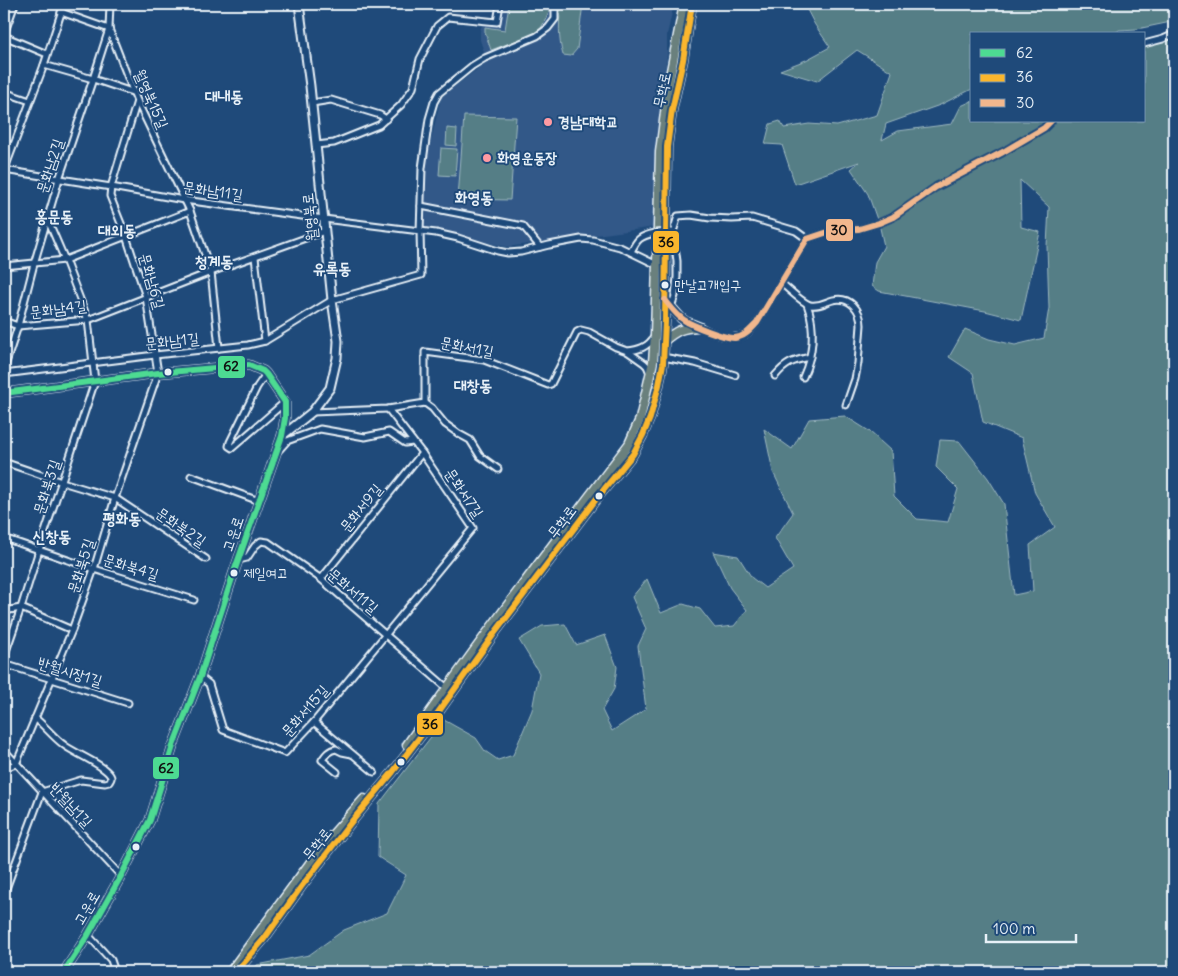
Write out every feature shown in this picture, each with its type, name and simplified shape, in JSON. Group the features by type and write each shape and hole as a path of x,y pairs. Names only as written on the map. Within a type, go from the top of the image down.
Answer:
{"main road":[{"name":"월영북로","path":"282,436 312,412 330,388 337,358 338,341 300,4"},
{"name":"무학로","path":"230,972 321,848 392,767 516,593 628,444 640,419 653,362 660,152 669,81 684,4"},
{"name":"무학로","path":"236,972 352,821 393,772 597,498 633,454 650,418 659,386 663,357 667,147 692,4"},
{"path":"665,300 685,321 700,327"},
{"path":"664,341 680,329 700,327"},
{"path":"4,394 96,381 249,365 266,374 284,402"},
{"name":"고운로","path":"64,972 121,876 150,820 173,746 200,677 282,436 285,418 284,402"}],"street":[{"path":"15,4 4,35 48,54"},
{"path":"4,171 48,54 64,4"},
{"name":"월영북15길","path":"110,4 109,29 132,92 190,211 211,272 219,348"},
{"path":"316,145 334,143 379,125 402,105 413,88 420,59 437,26 448,17 497,22 500,4"},
{"path":"420,231 422,168 429,119 439,93 472,66 485,58 537,36 548,28 554,18 556,4"},
{"path":"62,12 109,29"},
{"name":"문화남2길","path":"4,369 59,179 109,29"},
{"path":"1146,43 1174,34"},
{"path":"44,65 93,78 132,92"},
{"path":"4,92 30,101"},
{"path":"312,103 331,100 380,115 386,119"},
{"name":"문화남6길","path":"137,102 110,196 126,236 146,297 158,374"},
{"path":"700,327 726,338 736,338 746,334 757,323 807,239 834,230 859,229 893,217 936,187 1003,152 1044,128 1050,122"},
{"path":"4,143 13,146"},
{"name":"문화남11길","path":"4,171 184,200 436,233 508,253 581,239 593,240 620,247 657,265"},
{"path":"421,206 523,226 540,247"},
{"path":"4,266 65,260 190,211"},
{"path":"665,322 675,296 677,262 673,232 678,216 752,218 796,231 807,239"},
{"path":"47,218 88,320 96,381"},
{"name":"문화남4길","path":"4,321 18,326 88,320 211,272 325,231"},
{"name":"문화남1길","path":"4,374 248,345 265,341 332,300 421,275 420,231"},
{"path":"630,252 635,242 645,235 673,232"},
{"path":"255,257 265,341"},
{"path":"781,283 808,304 815,306 833,300 844,300 854,305 860,314 858,362 855,380 846,405"},
{"path":"803,377 810,357 812,320 808,304"},
{"name":"문화서1길","path":"425,404 425,352 484,360 548,385 551,384 565,353 576,333 580,330 586,330 627,351 647,366 650,374"},
{"path":"627,351 647,346 655,335"},
{"path":"663,357 696,363 735,375"},
{"path":"775,376 787,364 810,357"},
{"name":"문화북5길","path":"16,764 72,630 158,374"},
{"path":"266,374 257,387 229,446 232,448 284,402"},
{"name":"문화북3길","path":"4,657 96,381"},
{"path":"312,412 388,409 425,404 432,408 445,424 470,440 480,456 498,469"},
{"name":"문화서7길","path":"386,634 473,528 422,452 388,409"},
{"path":"276,453 287,441 320,429 365,438 389,432 405,442 413,442"},
{"name":"문화서9길","path":"320,579 422,452"},
{"name":"문화북2길","path":"4,462 115,498 206,559"},
{"path":"192,476 259,501"},
{"name":"문화북4길","path":"4,538 94,569 194,600"},
{"name":"문화서11길","path":"239,560 247,558 261,541 268,542 320,579 447,688"},
{"path":"4,611 21,608 72,630"},
{"name":"문화서15길","path":"200,677 209,684 222,730 285,753 314,722 386,634"},
{"name":"반월시장1길","path":"4,664 128,703"},
{"path":"4,894 42,792 82,780 104,783 109,782 111,779 104,770 65,746 35,718"},
{"path":"314,722 374,772"},
{"path":"337,772 322,760 329,751 336,749 353,754"},
{"name":"반월남1길","path":"4,750 121,876"},
{"path":"4,768 16,764"},
{"path":"88,934 111,960 116,972"}],"shaded area":[{"name":"경남대학교","path":"503,4 674,4 667,35 667,56 658,146 656,227 507,247 424,229 424,171 441,97 484,64 485,55 480,40 482,24 500,25"}],"green space":[{"path":"509,4 551,4 551,9 539,32 491,50 485,27 505,30"},
{"path":"561,4 583,4 577,49 571,56 563,55 561,49 559,29"},
{"path":"804,4 1174,4 1174,20 1171,22 1137,29 1119,30 1116,32 970,32 970,90 940,105 886,124 882,140 898,131 952,124 961,106 970,102 970,122 1146,122 1146,42 1174,33 1174,972 252,972 257,965 309,955 344,930 387,913 406,875 378,857 379,804 444,720 476,738 485,751 498,760 513,755 532,710 539,673 519,640 542,626 565,624 576,645 605,635 617,667 614,689 602,710 612,731 646,709 638,646 646,629 632,597 647,579 661,613 683,604 700,609 715,628 734,626 747,610 730,588 713,552 738,556 752,578 765,588 793,569 775,538 793,513 773,472 764,429 792,449 809,419 845,416 869,431 891,451 894,496 917,519 948,522 958,489 936,467 940,440 959,441 988,478 1004,504 1014,595 1033,591 1030,545 1055,527 1035,493 1022,438 983,422 973,373 949,357 965,329 989,339 1015,345 1044,338 1049,308 1047,246 1049,207 1020,180 1021,227 1040,232 1021,320 985,311 879,291 872,286 875,262 884,246 868,194 851,169 859,162 795,184 782,145 765,144 770,124 780,121 784,128 809,124 837,126 877,115 892,72 857,50 817,81 780,70 806,60 830,47"},
{"name":"화영운동장","path":"464,116 516,117 510,200 458,199"},
{"path":"447,128 457,129 456,146 446,145"},
{"path":"441,148 457,149 455,176 439,175"}],"transit line":[{"name":"36","path":"236,972 264,939 301,887 432,721 494,634 597,498 633,454 643,435 650,418 663,364 667,147 692,4"},
{"name":"30","path":"665,300 678,316 694,325 731,338 742,336 757,323 807,239 834,230 859,229 893,217 936,187 1003,152 1044,128 1050,122"},
{"name":"62","path":"4,393 158,373 249,365 266,374 285,402 282,436 235,569 200,677 173,746 150,820 88,935 64,972"}],"place":[{"name":"경남대학교","path":"548,122"},
{"name":"화영운동장","path":"487,158"},
{"name":"만날고개입구","path":"665,285"},
{"name":"제일여고","path":"234,573"}],"district":[{"name":"대내동","path":"224,96"},
{"name":"화영동","path":"474,197"},
{"name":"홍문동","path":"54,216"},
{"name":"대외동","path":"117,230"},
{"name":"청계동","path":"214,261"},
{"name":"유록동","path":"332,268"},
{"name":"대창동","path":"473,385"},
{"name":"평화동","path":"122,518"},
{"name":"신창동","path":"52,536"}]}
